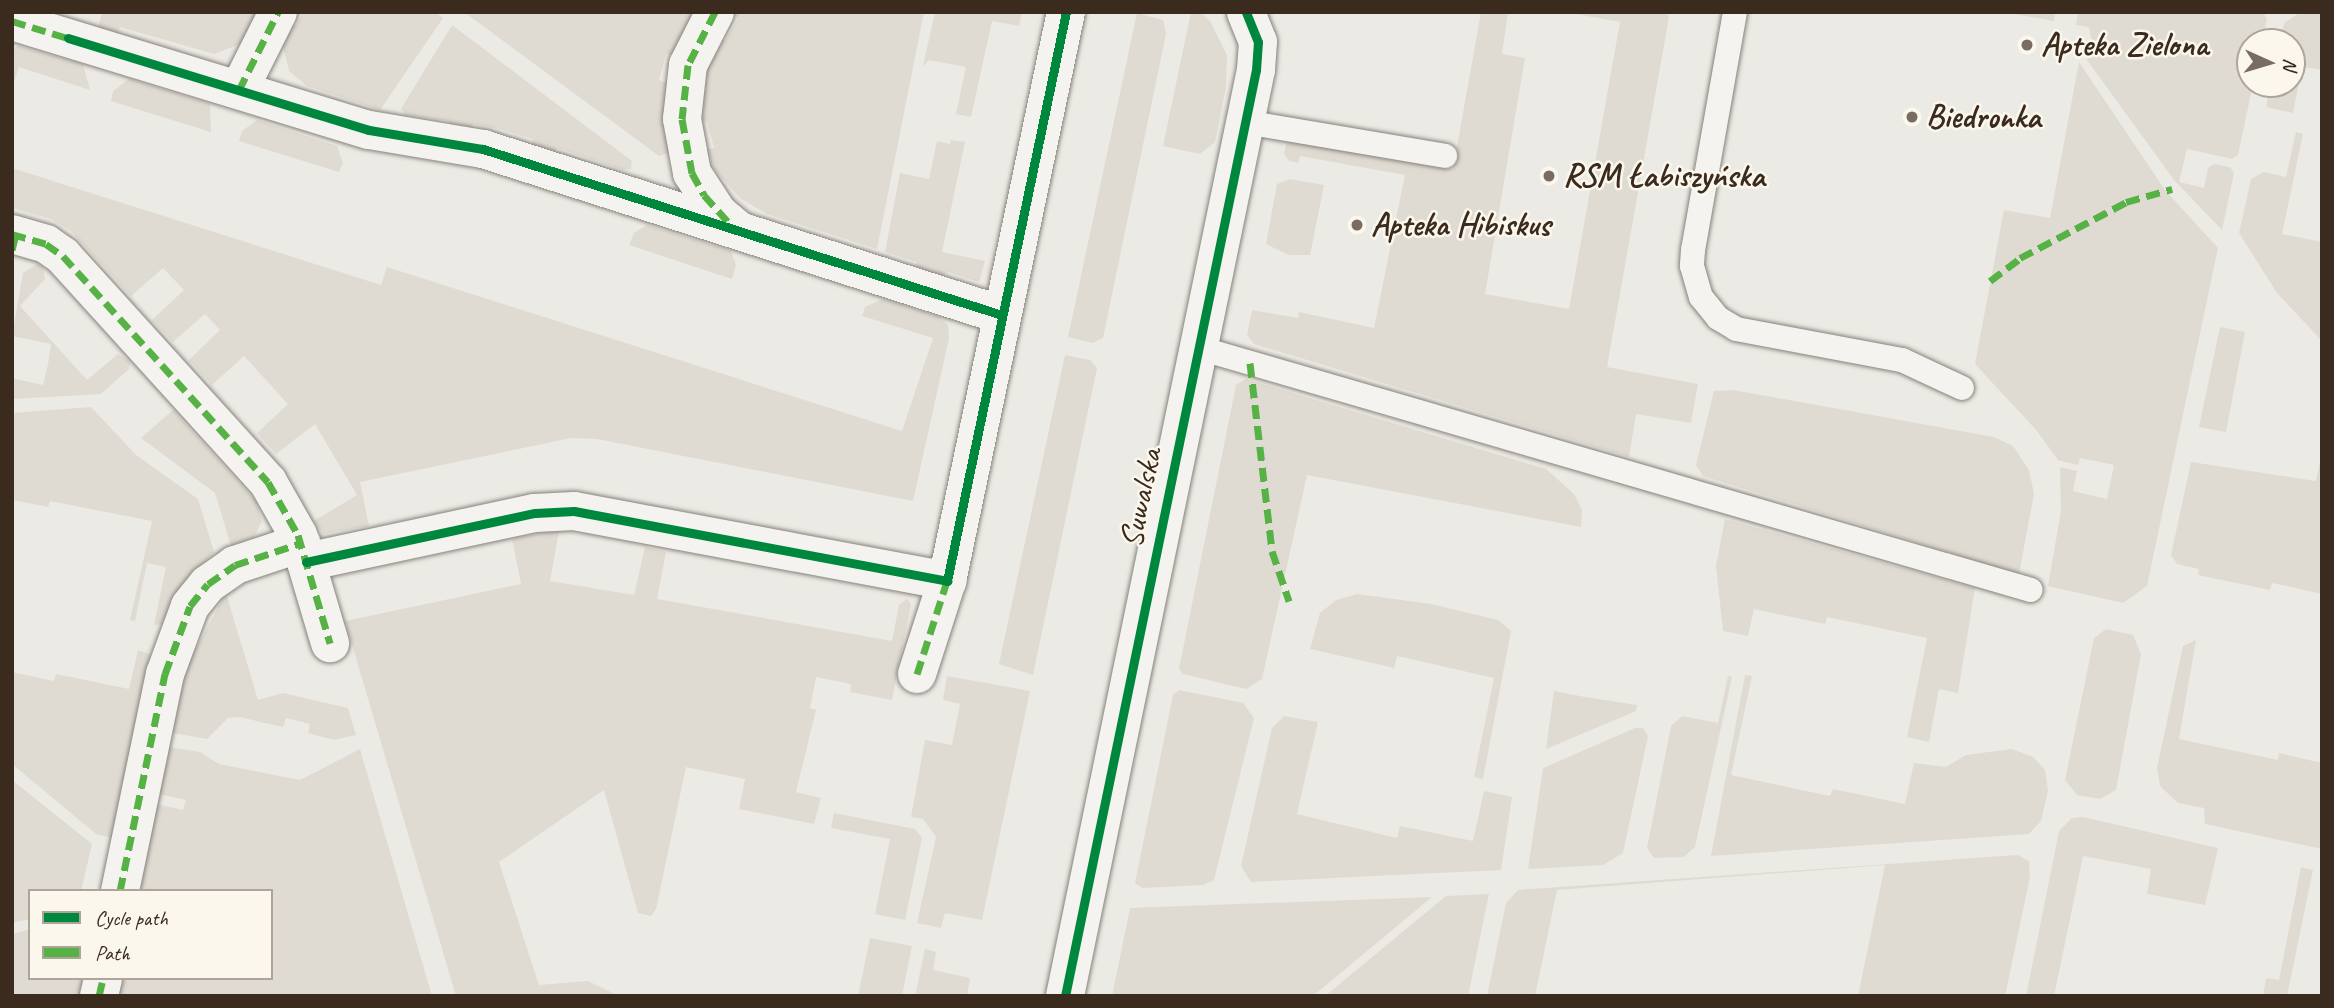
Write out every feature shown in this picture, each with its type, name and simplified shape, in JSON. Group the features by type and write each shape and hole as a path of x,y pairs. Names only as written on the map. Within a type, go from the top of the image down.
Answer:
{"street":[{"path":"239,90 278,12"},
{"path":"715,12 688,65 682,119 692,173 718,213 739,231"},
{"path":"917,674 947,581 1066,12"},
{"name":"Suwalska","path":"1065,996 1245,122 1258,51 1246,12"},
{"path":"12,20 369,130 482,149 1002,315"},
{"path":"13,239 46,244 63,256 268,482 287,509 330,643"},
{"path":"120,889 165,674 183,620 208,584 248,559 303,553 535,513 574,511 947,581"}],"lane":[{"path":"1735,12 1693,250 1693,274 1701,297 1718,318 1736,329 1902,360 1962,388"},
{"path":"1245,122 1445,156"},
{"path":"1199,348 2031,590"}],"shaded area":[{"path":"102,12 259,12 240,44 214,54 120,27 115,43 96,37"},
{"path":"303,12 435,12 443,18 380,110 307,86 289,71 282,42 288,22 296,26"},
{"path":"464,12 695,12 674,56 666,54 659,80 667,83 670,152 659,156"},
{"path":"732,12 924,12 877,249 767,214 741,199 715,170 705,150 714,148 707,121 698,124 699,81 717,37 725,41 738,19"},
{"path":"935,12 1022,12 1019,26 992,21 971,117 956,114 966,67 929,60 923,66"},
{"path":"1191,12 1200,12 1210,21 1227,55 1226,87 1215,142 1200,154 1163,146"},
{"path":"1481,12 1508,12 1502,54 1525,58 1485,294 1569,309 1620,22 1566,12 1666,12 1669,17 1607,367 1698,384 1691,423 1636,414 1629,457 1254,344 1247,335 1252,310 1298,318 1299,312 1374,328 1405,175 1300,156 1298,163 1289,161 1284,154 1287,141 1453,169"},
{"path":"2004,12 2055,12 2054,21"},
{"path":"2078,12 2263,12 2267,19 2265,28 2236,28 2236,98 2250,98 2238,155 2232,159 2187,149 2179,182 2204,188 2208,168 2214,164 2230,167 2234,173 2222,230 2174,180 2087,60 2091,38 2089,27 2076,25"},
{"path":"2301,12 2322,13 2322,70 2306,68 2306,28 2283,28 2284,23"},
{"path":"1137,13 1163,20 1166,34 1103,338 1093,343 1068,337"},
{"path":"452,25 632,161 631,169 623,170 557,148 553,159 530,151 533,139 500,129 473,124 471,134 449,131 449,121 406,115 401,109"},
{"path":"18,46 83,64 90,90 19,67 12,88 12,49"},
{"path":"2079,62 2165,190 2218,248 2147,586 2123,603 2048,586 2061,511 2060,467 2077,471 2073,491 2107,499 2114,465 2080,458 2078,465 2058,460 2037,431 1975,364 2004,210 2050,218"},
{"path":"129,79 210,104 211,132 111,101 113,91"},
{"path":"2268,98 2296,98 2293,113 2266,107"},
{"path":"257,120 337,146 343,163 339,172 239,141 242,131"},
{"path":"2296,132 2303,134 2282,234 2322,242 2322,341 2277,293 2239,233 2251,179 2264,172 2286,177"},
{"path":"951,140 965,142 942,252 985,261 979,282 948,272 931,283 912,277 917,262 885,252 900,173 929,179 937,141 950,144"},
{"path":"12,168 381,285 387,267 902,431 933,338 862,316 865,307 883,299 939,317 948,325 949,338 913,501 597,439 571,438 360,482 369,526 323,534 314,521 357,495 315,424 276,454 257,433 288,404 244,356 212,385 189,360 220,330 205,314 173,342 152,320 184,290 163,268 131,296 71,231 51,219 12,208"},
{"path":"1290,179 1324,185 1310,255 1289,255 1266,244 1277,184"},
{"path":"647,225 731,251 736,265 732,279 629,245 634,233"},
{"path":"37,264 43,266 45,279 20,306 87,380 118,354 130,362 129,369 101,394 12,399 12,378 43,385 48,364 51,344 12,336 23,273"},
{"path":"2220,327 2245,332 2226,432 2199,427"},
{"path":"1065,355 1090,360 1097,368 1033,675 999,664"},
{"path":"1246,379 1546,469 1574,494 1582,510 1581,527 1307,475 1262,679 1246,689 1183,674 1179,669 1236,385"},
{"path":"1733,390 1994,437 2013,446 2029,470 2034,494 2019,574 1703,476 1696,465 1714,391"},
{"path":"91,407 136,455 198,499 214,552 181,585 165,624 154,625 166,567 147,563 135,621 130,620 152,521 50,501 48,507 12,500 12,413"},
{"path":"173,410 256,501 262,521 254,537 231,546 215,493 141,438"},
{"path":"2322,451 2322,594 2272,583 2270,590 2198,575 2199,569 2177,564 2171,555 2191,462 2316,481"},
{"path":"1725,519 1975,588 1958,693 1939,689 1929,742 1907,737 1927,638 1827,617 1825,624 1754,609 1748,636 1723,631 1716,566"},
{"path":"559,531 550,581 634,595 645,547 666,552 657,599 892,641 899,605 907,599 911,604 892,700 850,692 851,684 816,677 810,708 816,710 796,792 821,798 814,824 739,809 745,779 686,767 656,909 651,916 638,913 604,790 499,862 539,985 588,981 619,996 456,996 345,621 521,584 512,539"},
{"path":"226,593 258,700 283,693 348,708 356,735 334,740 308,733 310,724 286,718 283,727 239,717 228,718 207,739 167,732 187,665"},
{"path":"1357,594 1431,604 1498,620 1511,631 1483,779 1474,777 1494,678 1397,656 1394,668 1310,649 1320,613 1336,600"},
{"path":"2106,629 2133,635 2141,654 2116,790 2100,799 2077,795 2065,780 2094,638"},
{"path":"2196,640 2179,739 2278,760 2279,753 2322,763 2322,849 2205,824 2204,808 2178,803 2160,786 2157,768 2183,646"},
{"path":"138,650 149,654 153,661 113,838 96,834 12,764 12,672 54,681 56,674 129,689"},
{"path":"1745,675 1752,676 1731,775 1830,796 1833,789 1905,804 1914,763 1946,767 1966,755 2012,749 2033,757 2045,770 2048,791 2041,821 2029,834 1711,856"},
{"path":"947,676 1030,691 982,920 945,913 941,928 917,923 936,837 923,819 911,817 925,740 952,745 960,704 943,700"},
{"path":"1728,676 1732,677 1695,847 1684,857 1654,858 1647,848 1671,726 1682,716 1718,723"},
{"path":"1179,690 1243,703 1254,718 1214,880 1203,885 1142,888 1135,883 1173,695"},
{"path":"1554,691 1637,705 1636,711 1546,749"},
{"path":"1284,716 1318,722 1297,814 1397,838 1400,826 1473,841 1484,791 1512,797 1501,870 1251,882 1241,866 1272,728"},
{"path":"1635,728 1643,728 1648,736 1623,853 1603,865 1528,869 1543,768"},
{"path":"164,746 200,752 219,764 300,780 360,749 432,996 113,996 116,980 273,980 273,889 134,889 152,803 183,810 186,800 154,793"},
{"path":"12,780 92,844 81,889 28,889 28,919 12,923"},
{"path":"834,813 915,829 922,838 905,920 875,914 890,839 831,828"},
{"path":"2083,817 2218,848 2205,905 2147,894 2151,869 2083,856 2054,996 2026,996 2059,831 2072,818"},
{"path":"2017,855 2029,861 2030,877 2005,996 1858,996 1885,865 1557,890 1535,996 1487,996 1506,903 1518,890"},
{"path":"2301,867 2313,870 2287,996 2263,996 2266,978 2279,980"},
{"path":"1489,894 1468,996 1325,996 1446,896"},
{"path":"1432,897 1313,996 1112,996 1130,908"},
{"path":"28,930 28,980 83,980 82,996 12,996 12,934"},
{"path":"870,938 912,946 902,996 858,996"},
{"path":"925,949 936,952 933,970 970,978 967,996 915,996"}],"marked path":[{"path":"239,90 278,12"},
{"path":"715,12 688,65 682,119 692,173 704,195 729,223"},
{"path":"12,21 74,40"},
{"path":"1990,281 2020,258 2126,202 2172,189"},
{"path":"12,234 46,244 63,256 268,482 298,535 330,643"},
{"path":"12,250 16,234"},
{"path":"1250,363 1272,551 1289,601"},
{"path":"120,889 165,674 190,606 208,584 235,565 301,543"},
{"path":"917,674 947,581"},
{"path":"99,996 103,980"}],"cycle path":[{"path":"306,562 535,513 574,511 947,581 1066,12"},
{"path":"1065,996 1256,70 1258,42 1246,12"},
{"path":"68,38 369,130 483,149 1002,315"}],"place":[{"name":"Apteka Zielona","path":"2027,45"},
{"name":"Biedronka","path":"1912,117"},
{"name":"RSM Łabiszyńska","path":"1549,176"},
{"name":"Apteka Hibiskus","path":"1357,225"}]}
